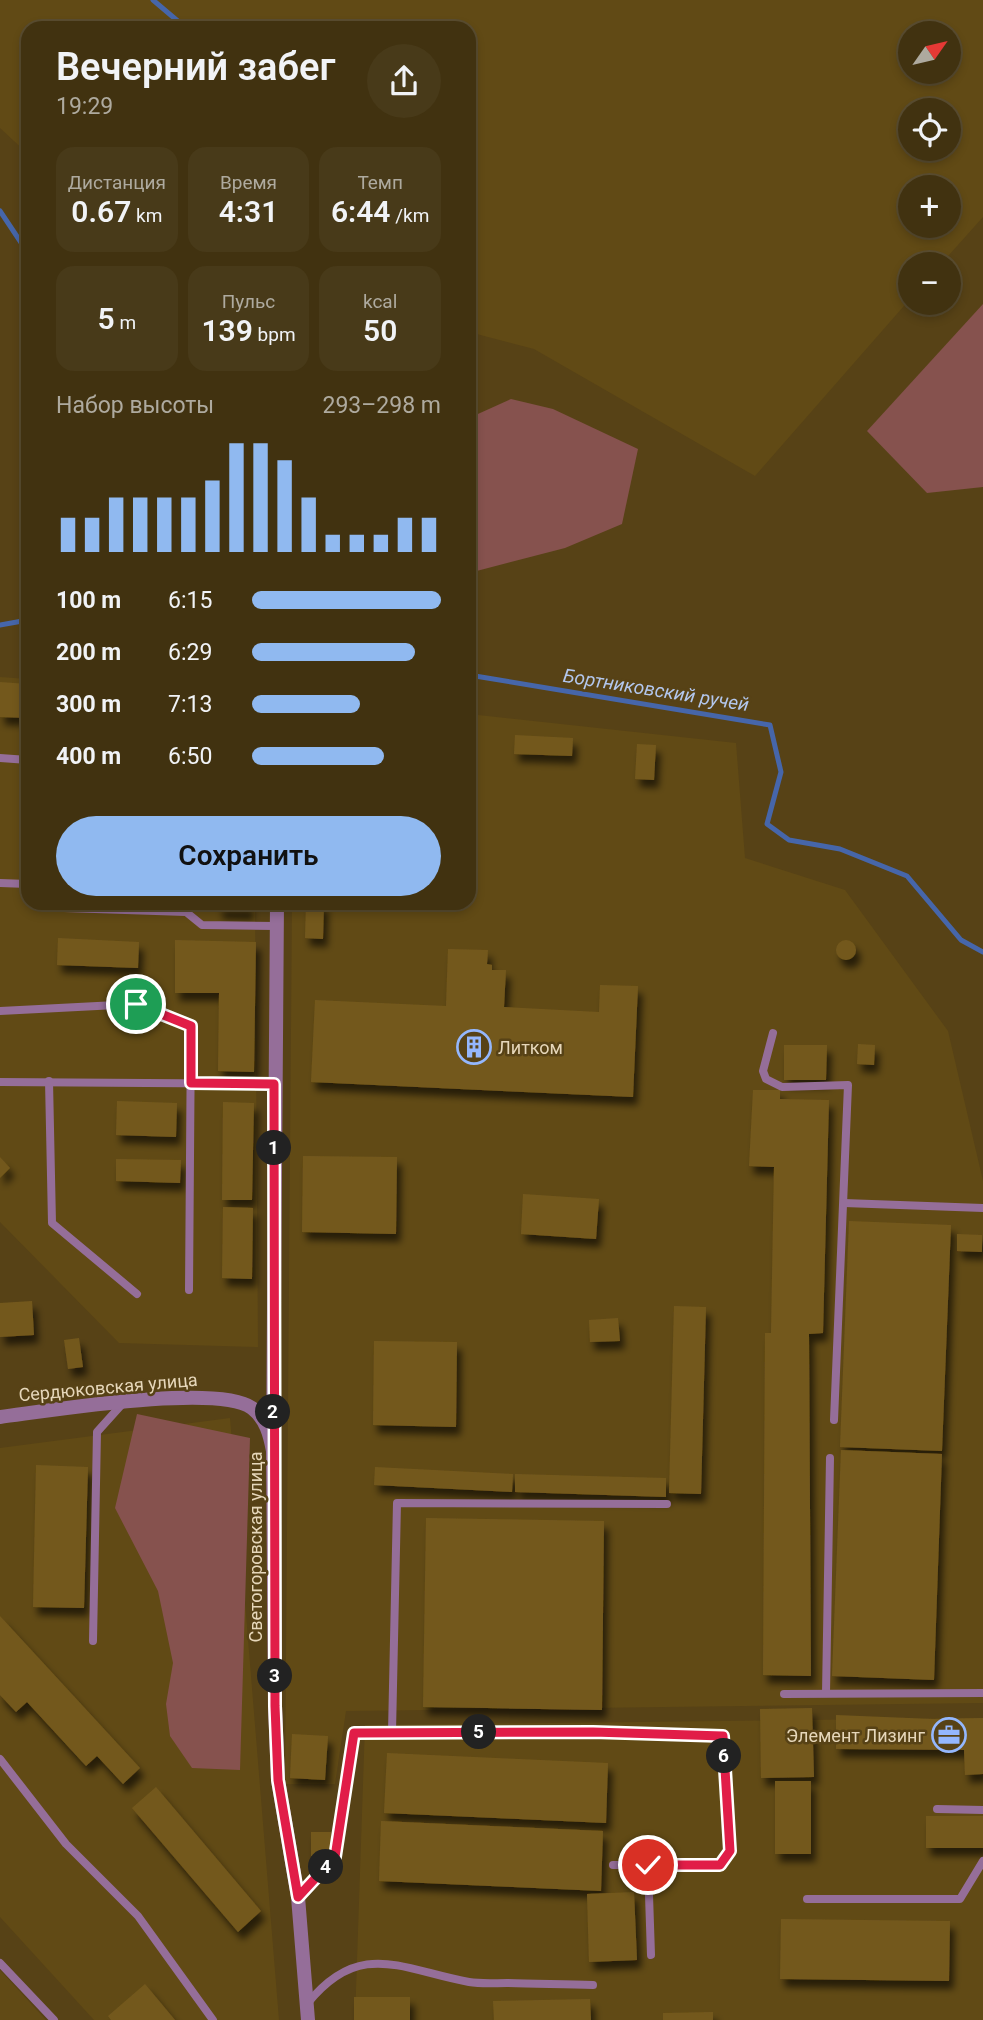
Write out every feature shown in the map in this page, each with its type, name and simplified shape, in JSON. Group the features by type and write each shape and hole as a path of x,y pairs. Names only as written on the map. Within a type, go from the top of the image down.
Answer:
{"street":[{"name":"Светогоровская улица","path":"277,910 273,1451 275,1706 278,1780 298,1897 308,2020"},
{"name":"Сердюковская улица","path":"0,1417 124,1402 210,1397 231,1399 253,1409 262,1419 273,1451"}],"lane":[{"path":"0,758 21,760"},
{"path":"0,883 21,884"},
{"path":"156,910 186,912 202,925 276,926"},
{"path":"0,1011 136,1004 191,1026 188,1290"},
{"path":"773,1033 762,1071 766,1079 782,1087 848,1085 834,1420"},
{"path":"49,1081 52,1223 137,1294"},
{"path":"0,1082 274,1084"},
{"path":"844,1203 983,1208"},
{"path":"93,1641 97,1432 124,1402"},
{"path":"825,1693 831,1458"},
{"path":"392,1732 397,1503 667,1504"},
{"path":"784,1694 983,1693"},
{"path":"298,1897 335,1857 354,1733 593,1732 723,1736 730,1851 720,1865 613,1865"},
{"path":"0,1759 66,1844 138,1916 213,2020"},
{"path":"937,1809 983,1810"},
{"path":"807,1899 960,1899 983,1861"},
{"path":"648,1865 651,1955"},
{"path":"0,1963 54,2020"},
{"path":"307,2004 321,1986 357,1964 367,1963 419,1969 470,1983 593,1985"}],"shaded area":[{"path":"0,0 983,0 983,217 952,252 898,252 898,313 755,476 534,349 476,334 476,21 21,21 21,148 0,128"},
{"path":"983,304 983,487 927,493 867,431"},
{"path":"511,399 553,409 638,449 622,524 565,548 476,571 476,415"},
{"path":"0,677 21,678 21,910 255,910 258,1347 119,1343 0,1222"},
{"path":"476,715 736,743 745,858 845,890 948,1031 983,1181 983,1703 346,1711 335,1784 285,1784 292,910 476,910"},
{"path":"137,1414 250,1438 240,1770 192,1768 170,1736 166,1704 173,1663 158,1591 115,1508"},
{"path":"230,1418 279,2020 94,2020 0,1917 0,1448"},
{"path":"983,1718 983,2020 355,2020 365,1725"},
{"path":"0,1970 46,2020 0,2020"}],"building":[{"path":"0,682 21,684 21,718 0,717"},
{"path":"515,735 573,738 572,756 514,754"},
{"path":"637,744 656,745 654,780 635,779"},
{"path":"249,910 249,912 218,911"},
{"path":"306,910 324,910 323,939 305,938"},
{"path":"58,938 139,942 138,968 57,965"},
{"path":"175,940 256,942 254,1072 218,1071 219,993 175,993"},
{"path":"846,940 853,943 856,950 853,957 846,960 839,957 836,950 839,943"},
{"name":"Литком","path":"448,949 488,950 487,964 492,965 492,970 506,970 504,1007 599,1012 600,985 638,986 633,1097 311,1082 315,1000 446,1006"},
{"path":"858,1044 875,1045 874,1065 857,1064"},
{"path":"784,1045 827,1045 826,1080 784,1080"},
{"path":"753,1090 780,1090 780,1099 829,1100 823,1333 809,1334 811,1676 763,1675 765,1333 771,1333 774,1167 749,1166"},
{"path":"117,1101 177,1103 176,1137 116,1135"},
{"path":"223,1102 254,1103 252,1200 222,1200"},
{"path":"303,1156 397,1157 396,1234 302,1232"},
{"path":"0,1157 10,1168 0,1178"},
{"path":"116,1159 181,1160 180,1183 116,1181"},
{"path":"523,1194 599,1199 596,1239 521,1234"},
{"path":"223,1207 253,1208 252,1279 222,1278"},
{"path":"849,1221 951,1225 942,1451 840,1447"},
{"path":"957,1234 982,1235 982,1252 957,1251"},
{"path":"32,1301 34,1335 0,1337 0,1303"},
{"path":"674,1306 706,1307 701,1494 669,1493"},
{"path":"618,1318 620,1341 590,1342 589,1320"},
{"path":"79,1338 83,1367 68,1369 64,1340"},
{"path":"374,1341 457,1342 456,1427 373,1425"},
{"path":"841,1450 942,1454 934,1680 832,1676"},
{"path":"36,1465 88,1467 84,1608 33,1607"},
{"path":"375,1467 513,1474 512,1492 374,1485"},
{"path":"515,1474 666,1478 666,1497 515,1492"},
{"path":"426,1518 604,1521 602,1710 423,1707"},
{"path":"0,1616 140,1768 123,1784 97,1756 86,1766 27,1702 16,1712 0,1695"},
{"path":"812,1708 814,1777 761,1778 760,1709"},
{"path":"836,1715 983,1718 983,1774 965,1775 964,1750 836,1749"},
{"path":"292,1734 328,1736 325,1780 290,1778"},
{"path":"387,1753 608,1763 606,1823 384,1813"},
{"path":"775,1781 811,1781 811,1854 775,1854"},
{"path":"156,1787 261,1911 238,1932 132,1808"},
{"path":"926,1816 983,1816 983,1848 926,1848"},
{"path":"381,1821 603,1831 601,1891 379,1881"},
{"path":"311,1832 331,1832 331,1856 311,1856"},
{"path":"634,1892 637,1960 589,1962 587,1894"},
{"path":"781,1919 950,1921 949,1981 780,1979"},
{"path":"145,1984 175,2020 111,2020 108,2016"},
{"path":"354,1997 410,1997 410,2020 354,2020"},
{"path":"590,1999 591,2020 494,2020 493,2001"},
{"path":"713,2012 713,2020 663,2020 663,2013"}],"waterway":[{"path":"153,0 178,21"},
{"name":"Бортниковский ручей","path":"0,211 21,242"},
{"path":"0,625 21,621"},
{"name":"Бортниковский ручей","path":"476,676 770,725 781,772 767,824 789,840 840,849 907,876 961,940 983,952"}],"place":[{"name":"Литком","path":"474,1047"},
{"name":"Элемент Лизинг","path":"949,1735"}],"route":[{"path":"136,1004 191,1026 191,1083 274,1084 275,1706 278,1780 298,1897 335,1857 354,1733 593,1732 723,1736 730,1851 720,1865 648,1865"}]}
